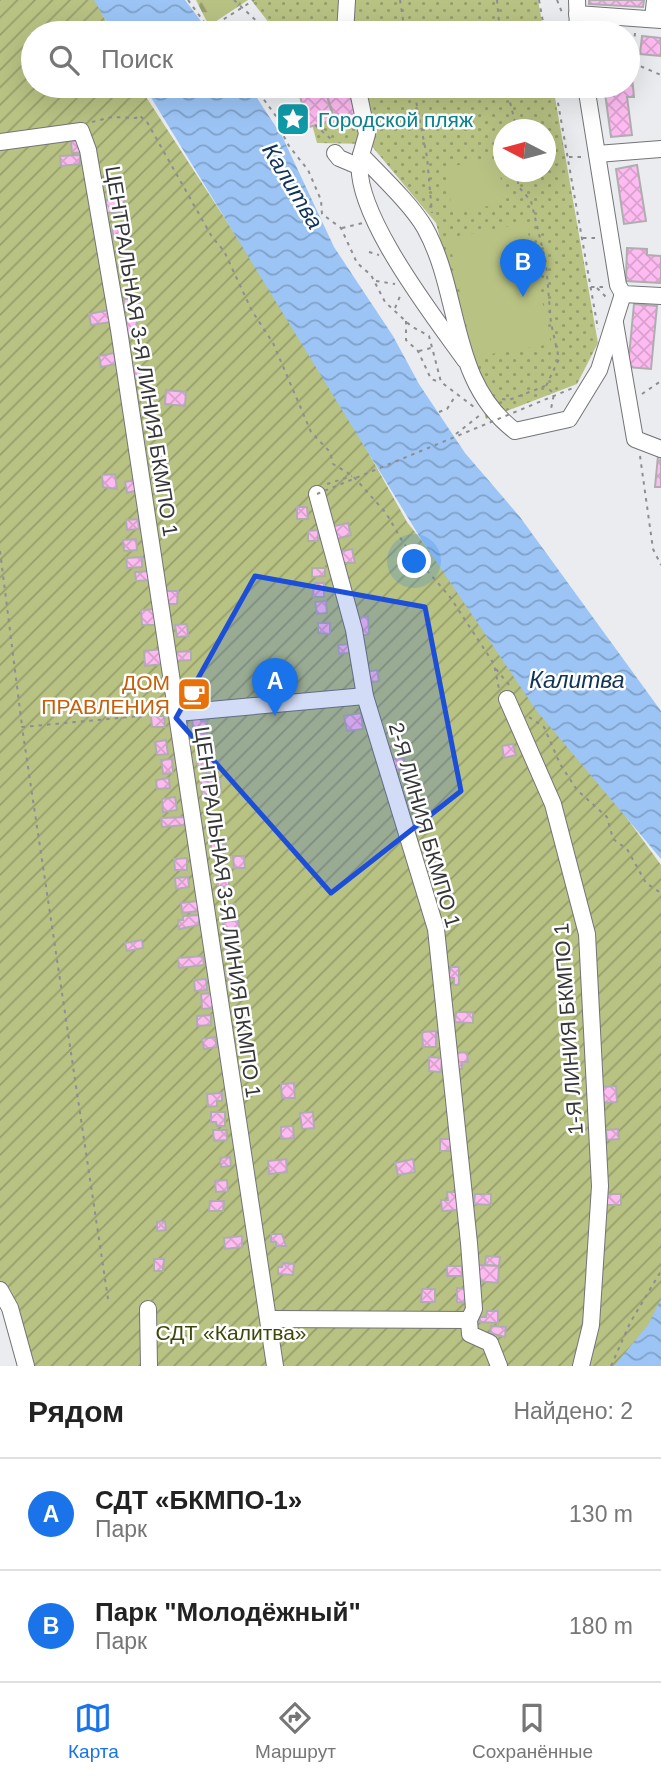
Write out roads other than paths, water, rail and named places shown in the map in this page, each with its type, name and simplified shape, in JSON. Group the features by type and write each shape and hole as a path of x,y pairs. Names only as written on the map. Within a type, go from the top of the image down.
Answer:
{"street":[{"path":"346,21 347,0"},
{"path":"572,10 657,19 655,0"},
{"path":"359,98 367,134 359,160 366,201 406,277 465,360"},
{"path":"334,148 339,158 359,160 424,226 434,249 465,360 495,421 515,431 556,423 569,419 599,370 615,321 618,293 588,98"},
{"name":"ЦЕНТРАЛЬНАЯ 3-Я ЛИНИЯ БКМПО 1","path":"0,142 81,131 88,150 120,330 210,951 270,1319 275,1366"},
{"path":"597,154 661,149"},
{"path":"618,293 661,296"},
{"path":"615,321 635,439 661,449"},
{"name":"2-Я ЛИНИЯ БКМПО 1","path":"317,494 354,630 365,696 436,929 469,1243 474,1309 469,1320"},
{"path":"177,713 365,696"},
{"name":"1-Я ЛИНИЯ БКМПО 1","path":"510,696 553,804 587,934 600,1186 592,1325 581,1366"},
{"path":"0,1290 10,1308 26,1366"},
{"path":"148,1309 149,1366"},
{"path":"270,1319 469,1320 470,1334 490,1343 499,1366"}],"water":[{"path":"94,0 185,0 201,21 106,21"},
{"name":"Калитва","path":"151,98 257,98 282,136 334,247 393,336 419,384 465,453 520,517 661,711 661,859 536,710 421,539"},
{"path":"661,1299 661,1366 614,1366 648,1325"}],"place":[{"name":"Городской пляж","path":"293,119"},
{"name":"Парк \"Молодёжный\"","path":"523,297"},
{"name":"ДОМ ПРАВЛЕНИЯ","path":"194,694"},
{"name":"СДТ «БКМПО-1»","path":"275,716"}],"park label":[{"name":"СДТ «Калитва»","path":"231,1332"}]}
